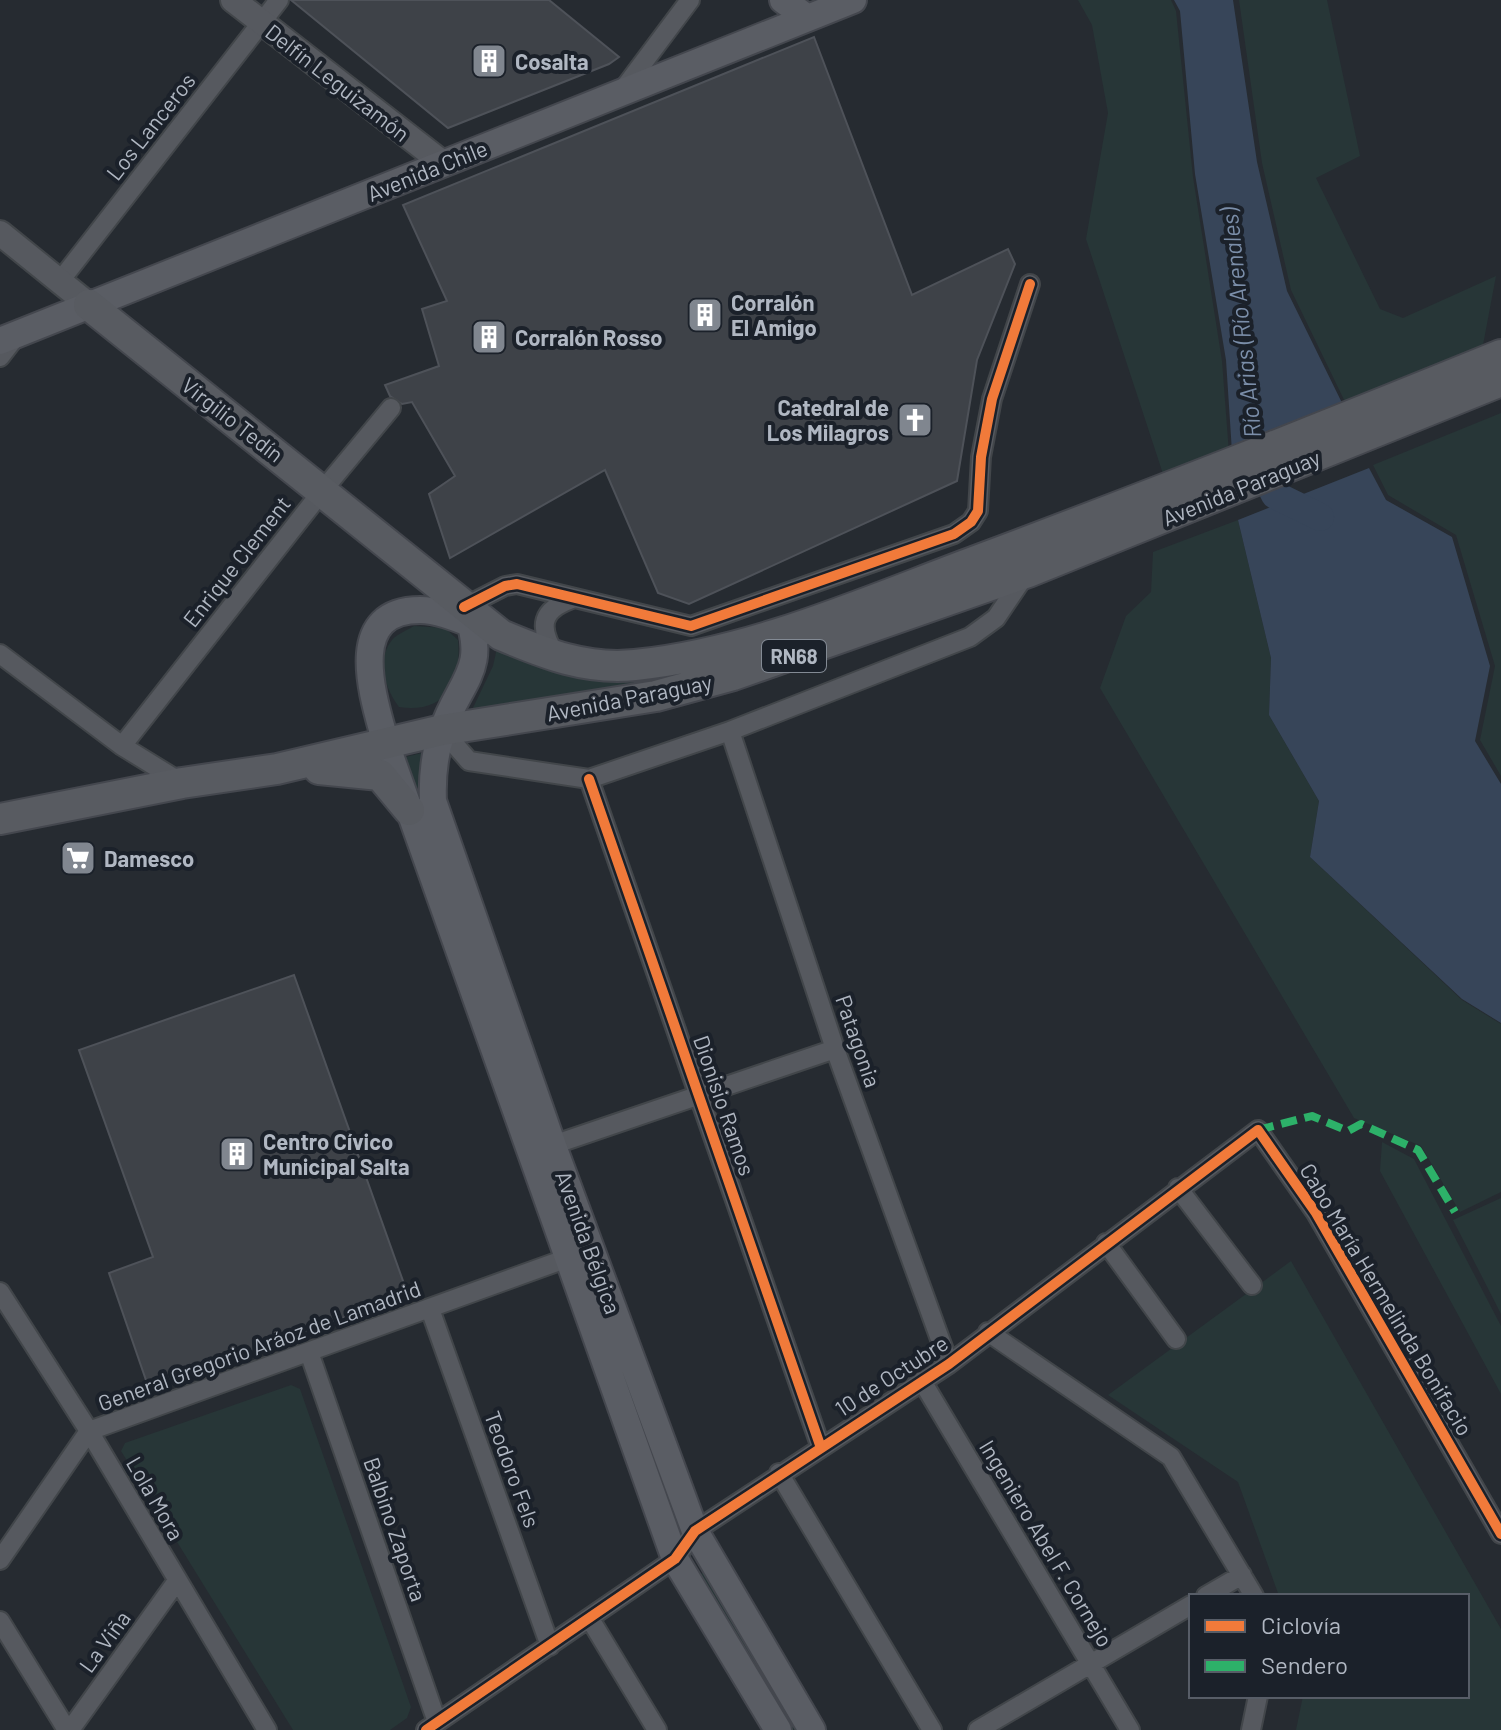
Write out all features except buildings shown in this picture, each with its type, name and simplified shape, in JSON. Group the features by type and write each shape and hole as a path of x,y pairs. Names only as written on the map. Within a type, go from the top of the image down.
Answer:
{"main road":[{"path":"783,0 806,17"},
{"name":"Avenida Chile","path":"8,338 853,0"},
{"name":"Virgilio Tedín","path":"89,305 323,490 468,616"},
{"name":"Avenida Paraguay","path":"468,616 501,635 559,659 598,665 634,665 715,651 1126,519 1498,365"},
{"name":"Avenida Paraguay","path":"0,819 182,783 277,769 442,730 656,696 801,654 1028,572 1126,519"},
{"path":"386,744 366,664 377,632 387,620 420,610 468,616 476,643 474,668 442,730"},
{"name":"Avenida Bélgica","path":"442,730 432,777 433,801 542,1149"},
{"name":"Avenida Bélgica","path":"386,744 580,1254 675,1559 778,1730"},
{"path":"277,769 349,769 380,775 409,810"},
{"name":"Avenida Bélgica","path":"580,1254 695,1531 812,1730"}],"street":[{"name":"Delfín Leguizamón","path":"233,0 444,164"},
{"name":"Los Lanceros","path":"60,281 279,0"},
{"path":"620,94 690,0"},
{"name":"Virgilio Tedín","path":"0,233 89,305"},
{"path":"468,616 505,586 517,584 691,626 954,534 971,522 978,511 981,457 992,399 1030,284"},
{"path":"0,357 8,338"},
{"name":"Enrique Clement","path":"122,746 391,408"},
{"path":"442,730 469,761 589,779 730,731 970,637 996,618 1028,572"},
{"path":"559,659 544,630 547,615 556,604 578,598"},
{"path":"0,654 122,746 182,783"},
{"name":"Patagonia","path":"730,731 835,1049 949,1364"},
{"name":"Dionisio Ramos","path":"589,779 820,1445"},
{"path":"542,1149 835,1049"},
{"name":"10 de Octubre","path":"438,1721 675,1559 695,1531 820,1445 949,1364 1258,1130"},
{"name":"Cabo María Hermelinda Bonifacio","path":"1258,1130 1316,1213 1501,1534"},
{"path":"1178,1188 1252,1285"},
{"path":"1106,1243 1176,1339"},
{"name":"General Gregorio Aráoz de Lamadrid","path":"0,1560 89,1431 580,1254"},
{"name":"Lola Mora","path":"0,1292 89,1431 267,1730"},
{"name":"Teodoro Fels","path":"430,1309 550,1646"},
{"path":"988,1332 1171,1457 1253,1594"},
{"name":"Balbino Zaporta","path":"309,1352 438,1721 461,1730"},
{"name":"Ingeniero Abel F. Cornejo","path":"922,1381 1130,1730"},
{"path":"779,1473 932,1730"},
{"path":"1209,1594 1242,1575"},
{"name":"La Viña","path":"68,1730 177,1581"},
{"path":"978,1730 1189,1606"},
{"path":"590,1619 657,1730"},
{"path":"0,1621 68,1730"},
{"path":"1251,1730 1258,1698"}],"shaded area":[{"path":"1078,0 1171,0 1176,11 1193,177 1222,361 1229,453 1164,477 1086,239 1108,113 1092,25"},
{"path":"1239,0 1327,0 1360,156 1316,178 1380,309 1403,318 1496,276 1483,345 1347,406 1291,290 1262,163"},
{"path":"1501,413 1501,776 1480,740 1495,666 1456,535 1388,495 1373,465"},
{"path":"1238,520 1271,658 1269,715 1319,801 1310,857 1462,1000 1501,1024 1501,1192 1460,1212 1421,1146 1354,1118 1100,688 1126,616 1151,592 1153,552"},
{"path":"414,626 445,628 458,640 457,669 448,692 439,700 415,708 399,707 386,683 384,656 392,640"},
{"path":"497,648 636,678 637,682 471,712 493,666"},
{"path":"422,753 418,787 416,792 401,758"},
{"path":"1382,1142 1414,1159 1501,1326 1501,1394 1380,1171"},
{"path":"1501,1198 1501,1314 1453,1220"},
{"path":"1291,1261 1501,1629 1501,1730 1296,1730 1303,1698 1469,1698 1469,1594 1278,1594 1238,1482 1108,1395"},
{"path":"291,1385 300,1389 411,1707 407,1718 390,1730 293,1730 121,1451 125,1443"},
{"path":"704,1572 801,1730 788,1730 699,1575"}],"water":[{"path":"1174,0 1233,0 1257,162 1287,291 1344,407 1232,452 1226,360 1195,174 1180,11"},
{"path":"1369,468 1386,500 1452,537 1490,666 1475,741 1501,784 1501,1023 1462,999 1310,857 1319,801 1269,715 1271,658 1238,520"}],"waterway":[{"name":"Río Arias (Río Arenales)","path":"1255,455 1275,495 1320,517"}],"marked path":[{"path":"1258,1130 1312,1116 1348,1131 1361,1124 1418,1150 1455,1212"}],"cycle path":[{"path":"464,607 505,586 517,584 691,626 954,534 971,522 978,511 981,457 992,399 1030,284"},
{"path":"589,779 820,1445"},
{"path":"426,1730 675,1559 695,1531 949,1364 1258,1130 1316,1213 1501,1534"}],"place":[{"name":"Cosalta","path":"489,61"},
{"name":"Corralón El Amigo","path":"705,315"},
{"name":"Corralón Rosso","path":"489,337"},
{"name":"Catedral de Los Milagros","path":"915,420"},
{"name":"Damesco","path":"78,858"},
{"name":"Centro Cívico Municipal Salta","path":"237,1154"}]}
